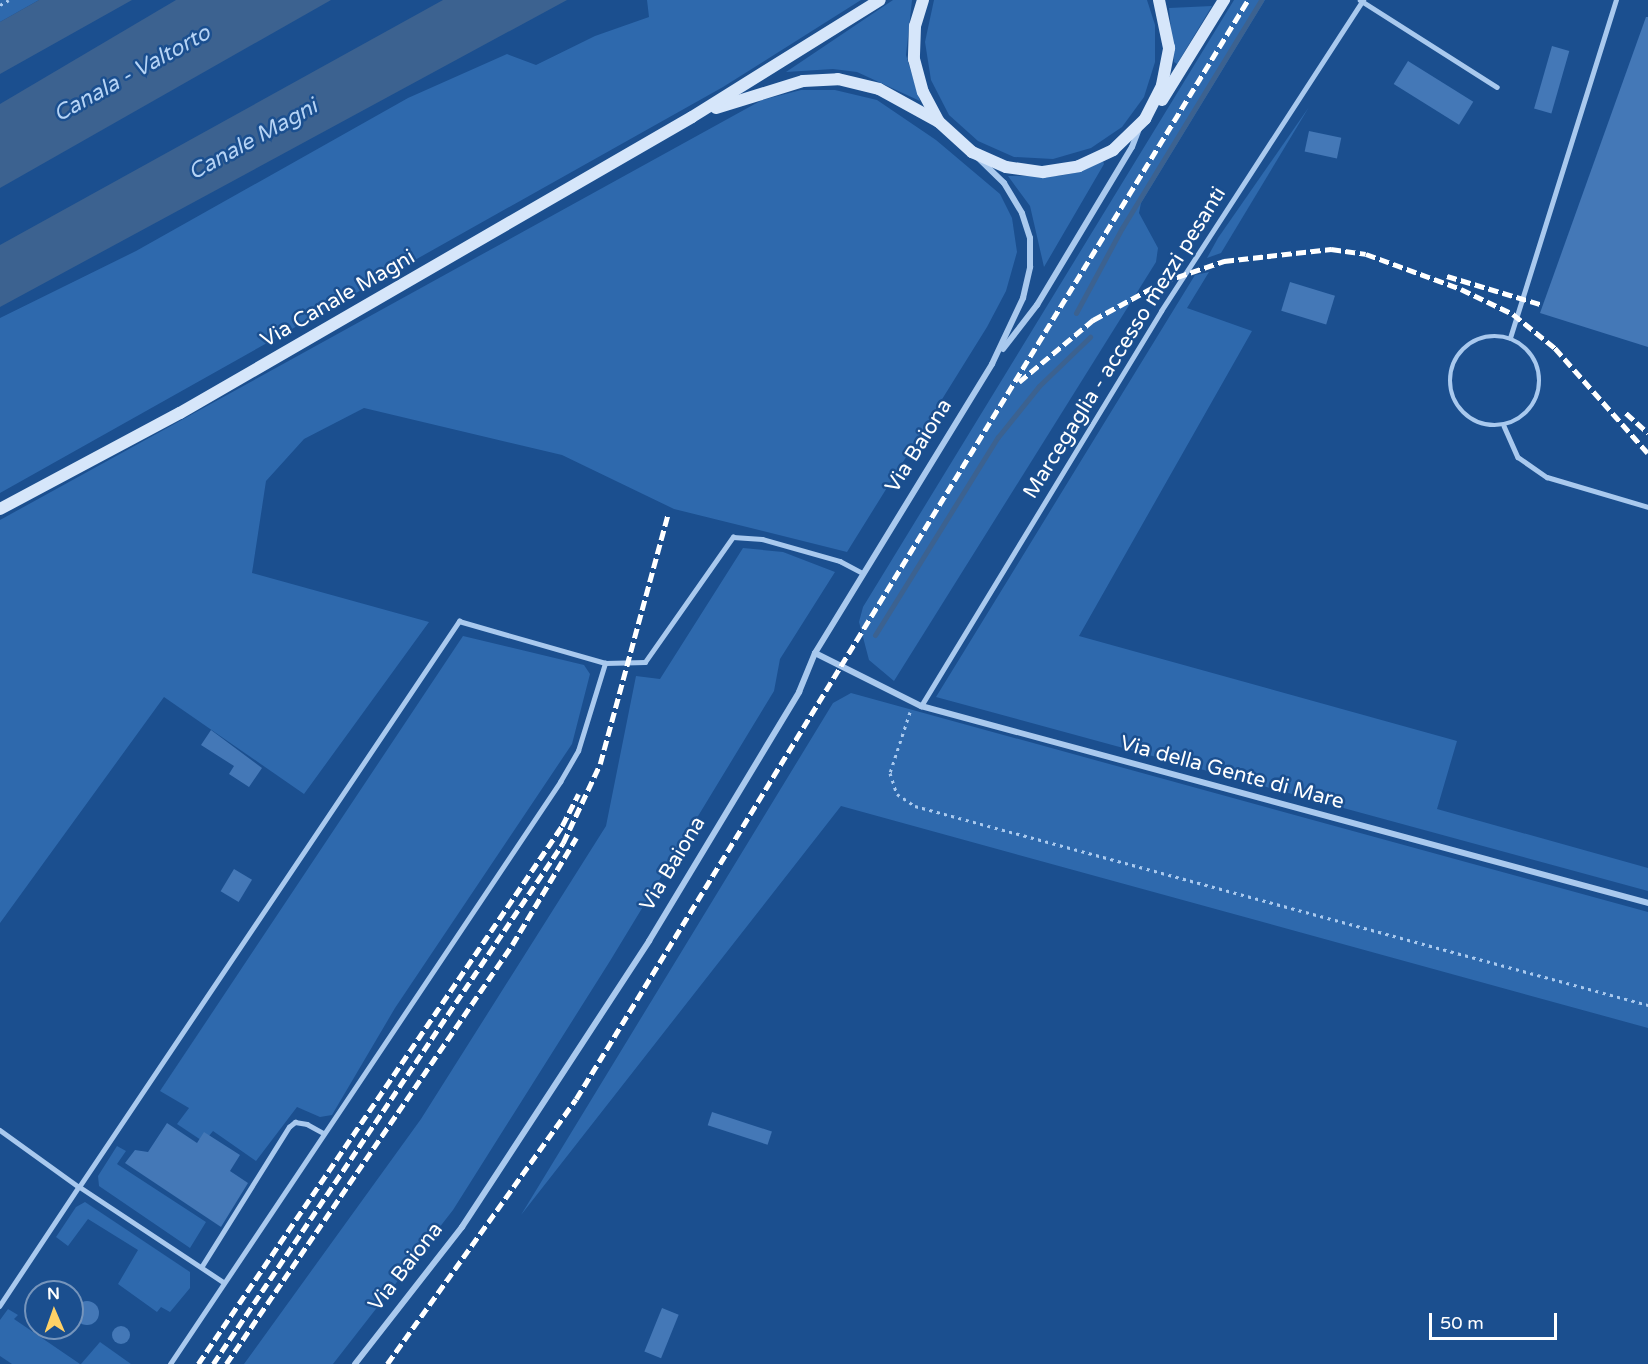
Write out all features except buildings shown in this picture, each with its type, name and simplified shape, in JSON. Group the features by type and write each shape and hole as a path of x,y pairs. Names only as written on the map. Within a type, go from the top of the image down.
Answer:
{"main road":[{"name":"Via Canale Magni","path":"0,509 180,413 692,117 880,0"},
{"path":"923,0 915,26 914,59 923,92 939,122 972,152 1006,167 1043,172 1079,166 1113,150 1143,122 1162,85 1169,48 1159,0"},
{"name":"Via Baiona","path":"1143,122 1164,98 1224,0"},
{"name":"Via Canale Magni","path":"692,117 763,90 802,81 838,79 879,89 939,122"}],"street":[{"name":"Via Baiona","path":"355,1364 462,1227 649,941 799,692 815,654 863,573 992,364 1037,305 1132,147 1143,122"},
{"name":"Via Baiona","path":"972,152 1004,183 1022,213 1030,238 1030,267 1023,298 992,364"},
{"name":"Via della Gente di Mare","path":"815,654 912,704 1648,903"}],"lane":[{"path":"1362,0 1497,87"},
{"name":"Marcegaglia - accesso mezzi pesanti","path":"921,706 1161,311 1362,0"},
{"path":"1510,338 1616,0"},
{"path":"1482,338 1510,338 1522,344 1535,359 1541,378 1540,391 1527,414 1504,426 1476,423 1465,415 1451,392 1450,378 1460,352 1470,343 1482,338"},
{"path":"1504,426 1518,457 1547,477 1648,507"},
{"path":"0,1306 459,621 605,663 645,662 733,537 762,539 840,561 863,573"},
{"path":"170,1364 578,752 605,663"},
{"path":"202,1266 290,1127 295,1122 308,1124 323,1133"},
{"path":"0,1130 79,1187 202,1266 224,1284"}],"path":[{"path":"0,5 9,0"},
{"path":"912,704 890,773 897,794 915,806 1648,1005"}],"shaded area":[{"path":"0,0 39,0 0,22"},
{"path":"647,0 861,0 723,87 0,493 0,318 136,251 408,98 507,54 536,65 595,36 649,17"},
{"path":"893,0 912,0 906,55 920,101 857,72 833,69 786,72"},
{"path":"934,0 1147,0 1155,25 1155,62 1144,97 1122,127 1091,148 1053,159 1014,157 978,141 949,115 931,80 925,42"},
{"path":"1234,0 1265,0 1141,203 1139,213 1158,248 1156,262 894,681 869,660 859,622 863,607"},
{"path":"1212,6 1177,64 1174,62 1169,8"},
{"path":"801,90 835,90 877,100 936,140 1000,194 1012,218 1017,252 1006,291 987,327 847,552 674,509 562,455 364,408 304,439 266,481 252,573 429,622 304,794 164,697 0,923 0,520 762,100"},
{"path":"1309,107 1221,253 1207,258 1218,238"},
{"path":"1103,161 1104,164 1044,267 1030,206 1008,176 1058,176 1080,172"},
{"path":"1209,272 1187,308 1252,331 1079,636 1457,741 1437,809 1648,868 1648,891 936,697 1195,275"},
{"path":"743,548 783,552 835,572 780,659 774,691 610,961 453,1210 333,1364 244,1364 421,1119 606,826 636,676 660,679"},
{"path":"463,636 584,665 590,674 572,744 395,1008 332,1115 320,1117 297,1107 256,1161 213,1131 204,1142 177,1124 189,1108 160,1091"},
{"path":"851,693 1648,912 1648,1028 841,806 521,1215 833,703"},
{"path":"117,1146 126,1151 117,1164 206,1222 190,1248 99,1186 98,1176"},
{"path":"85,1202 190,1272 190,1288 170,1312 161,1307 157,1312 118,1284 138,1250 88,1219 68,1246 56,1237 76,1207"},
{"path":"8,1309 18,1315 14,1319 24,1326 24,1340 45,1340 80,1364 12,1364 0,1356 0,1320"},
{"path":"100,1342 131,1364 81,1364"}],"water":[{"path":"39,0 132,0 0,74 0,22"},
{"name":"Canala - Valtorto","path":"176,0 331,0 0,188 0,104"},
{"name":"Canale Magni","path":"443,0 567,0 0,307 0,245"}],"waterway":[{"path":"1076,313 1122,228 1261,0"},
{"path":"875,635 998,437 1039,386 1090,337"}],"railway":[{"path":"387,1364 576,1099 1248,0"},
{"path":"1019,382 1093,320 1163,282 1224,261 1331,249 1366,254 1461,289 1513,314 1555,348 1648,453"},
{"path":"1447,276 1543,305"},
{"path":"1626,413 1648,433"},
{"path":"213,1364 563,843 600,764 668,513"},
{"path":"198,1364 562,826 578,794"},
{"path":"226,1364 512,945 576,838"}]}
